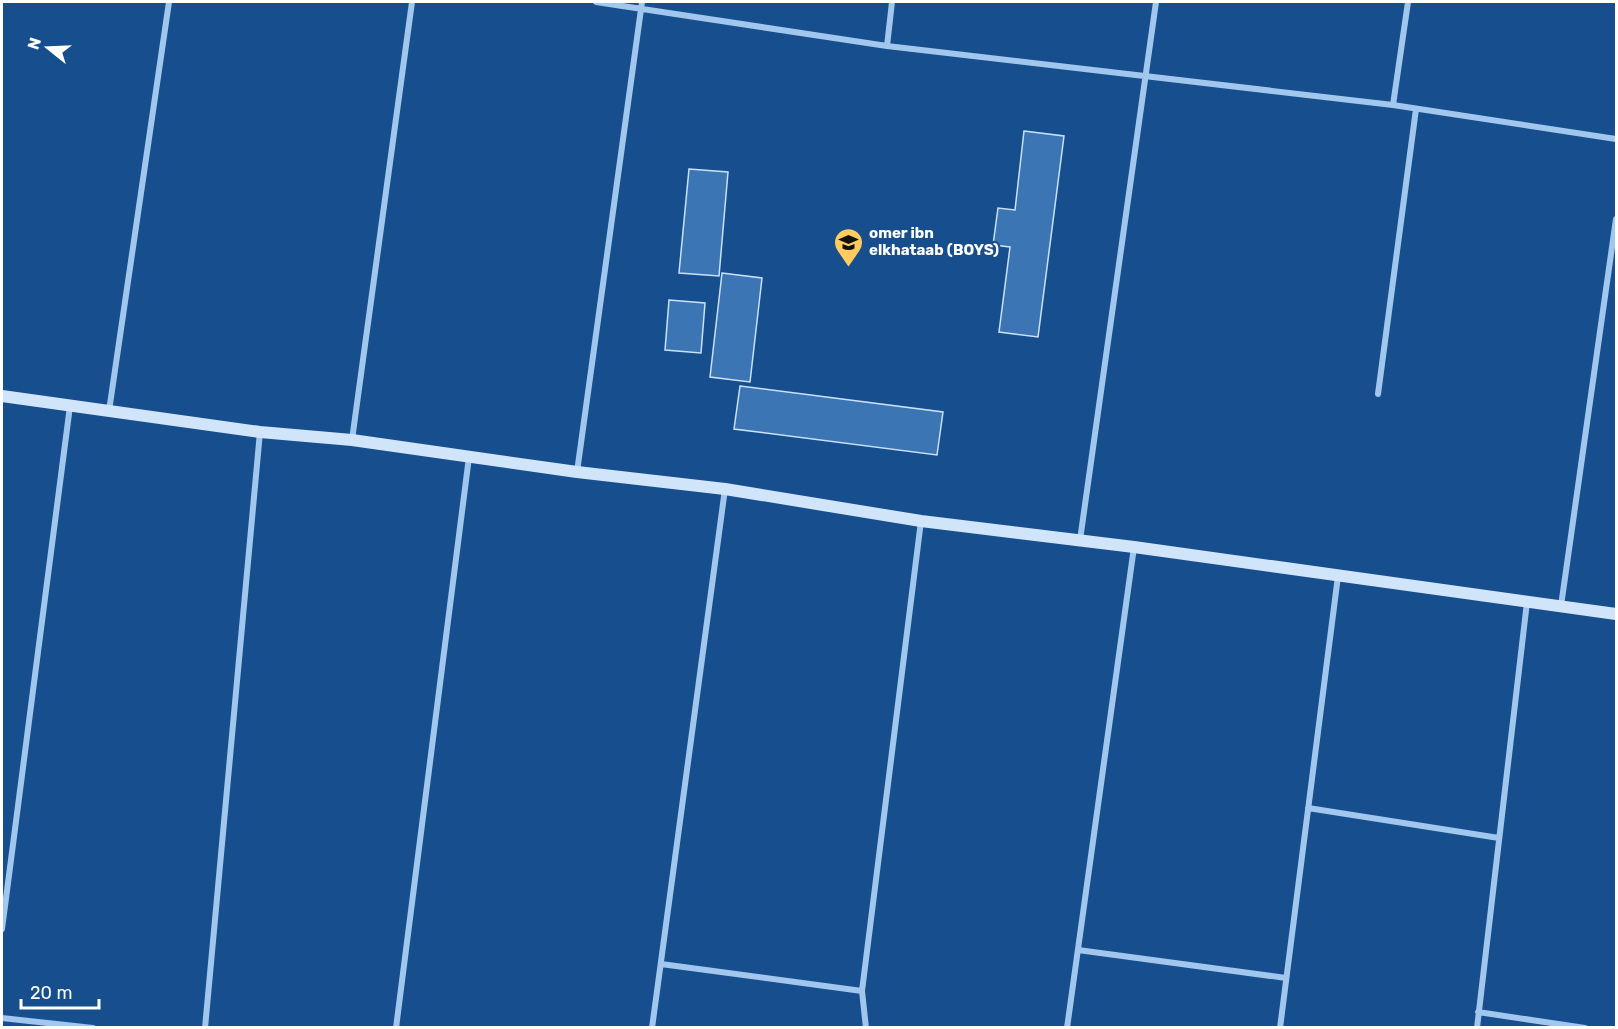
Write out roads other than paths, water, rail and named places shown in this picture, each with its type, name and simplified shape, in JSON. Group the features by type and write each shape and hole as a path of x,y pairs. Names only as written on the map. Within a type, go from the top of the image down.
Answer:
{"main road":[{"path":"2,396 260,432 352,440 577,472 725,489 921,521 1134,547 1617,614"}],"street":[{"path":"109,411 169,2"},
{"path":"352,440 412,2"},
{"path":"596,2 642,5 887,46 1393,105 1617,139"},
{"path":"887,46 892,2"},
{"path":"1080,540 1156,2"},
{"path":"1393,105 1408,2"},
{"path":"577,472 642,5"},
{"path":"1378,394 1416,109"},
{"path":"1562,606 1617,219"},
{"path":"2,929 70,406"},
{"path":"205,1028 260,432"},
{"path":"396,1028 469,457"},
{"path":"652,1028 725,489"},
{"path":"866,1028 862,991 921,521"},
{"path":"1067,1028 1134,547"},
{"path":"1280,1028 1338,575"},
{"path":"1477,1028 1528,601"},
{"path":"1308,808 1499,838"},
{"path":"1078,950 1286,978"},
{"path":"661,964 862,991"},
{"path":"1478,1012 1585,1028"},
{"path":"2,1018 20,1024 93,1028"}],"place":[{"name":"omer ibn elkhataab (BOYS)","path":"848,268"}]}
